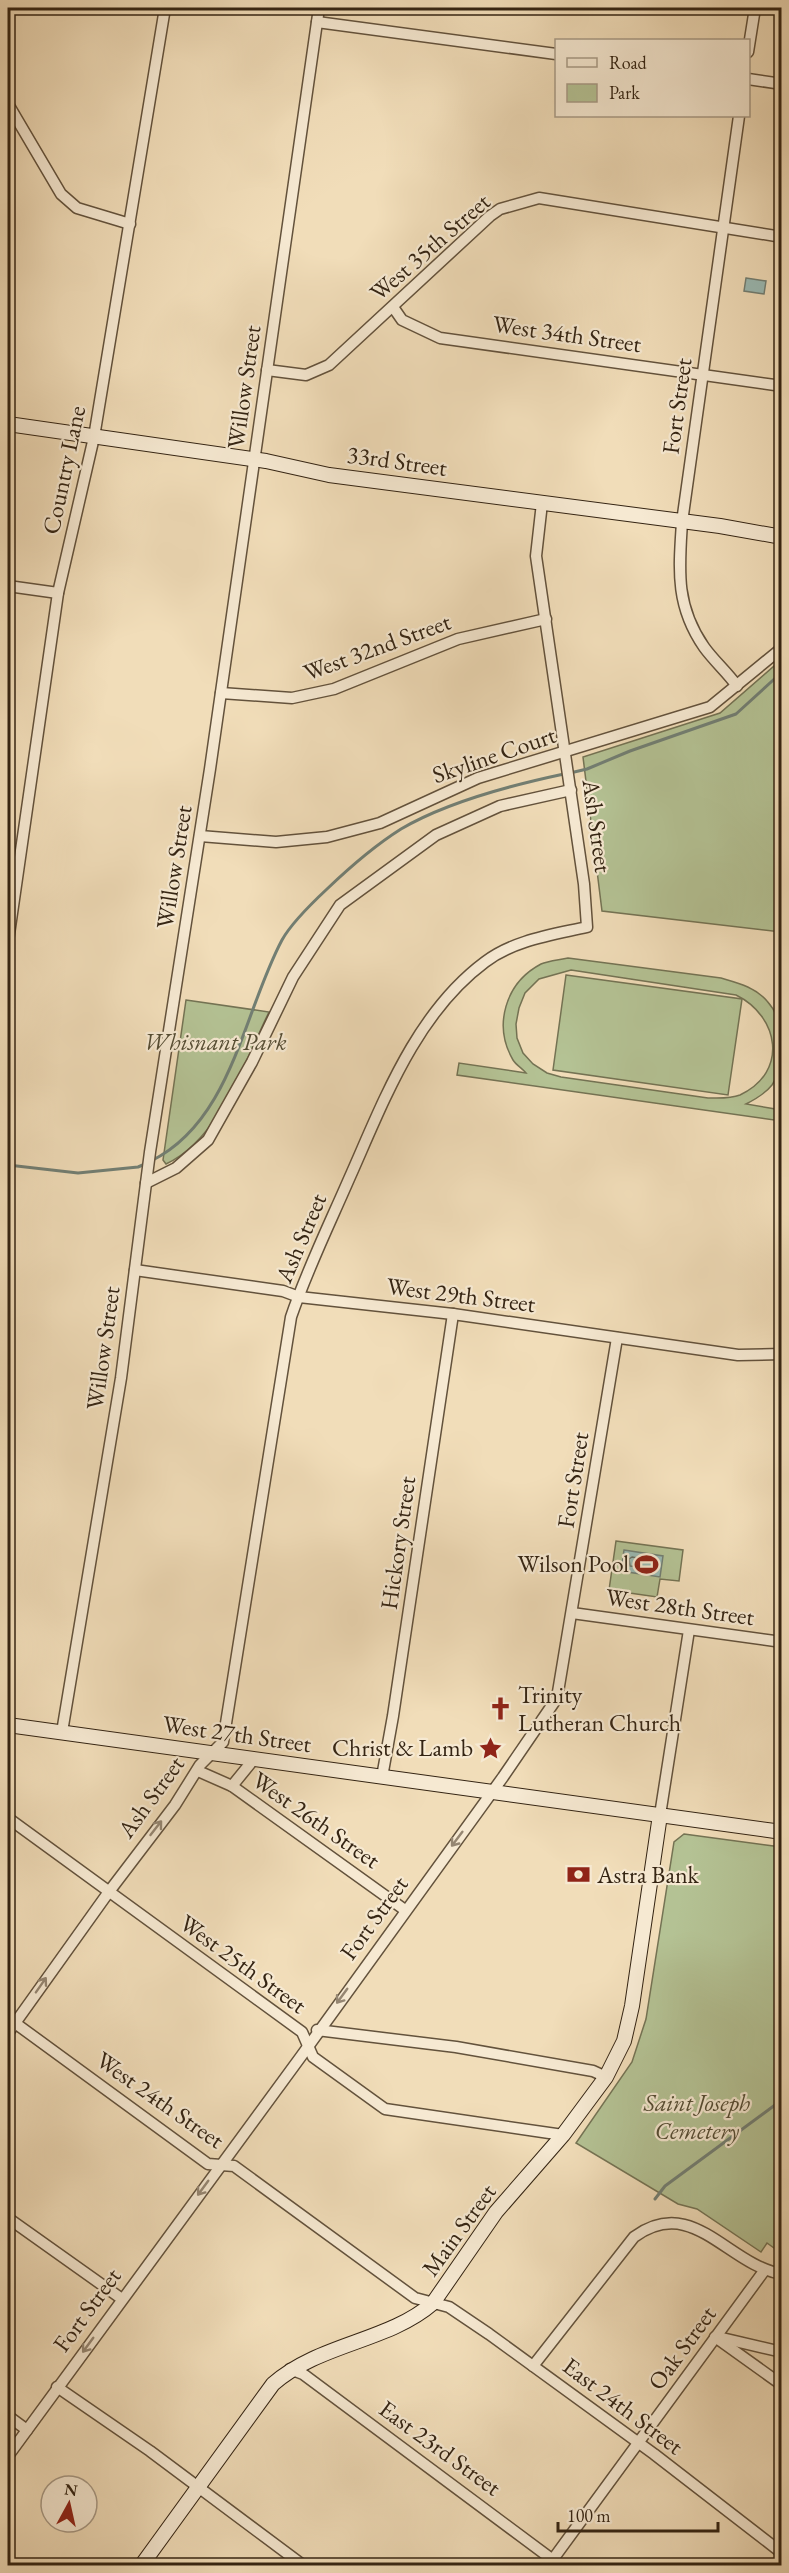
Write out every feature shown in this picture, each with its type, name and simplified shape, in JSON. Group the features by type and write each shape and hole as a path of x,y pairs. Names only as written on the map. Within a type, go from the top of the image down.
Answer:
{"street":[{"name":"Country Lane","path":"8,941 58,593 94,437 165,8"},
{"name":"Willow Street","path":"62,1732 121,1378 150,1152 200,836 319,8"},
{"path":"750,39 755,8"},
{"path":"317,22 555,54"},
{"path":"750,80 782,84"},
{"path":"8,104 61,194 77,208 130,224"},
{"name":"Fort Street","path":"737,686 702,645 684,608 678,581 682,522 739,117"},
{"name":"West 35th Street","path":"267,370 306,375 329,365 490,216 520,202 539,198 782,237"},
{"name":"West 34th Street","path":"393,307 402,320 440,338 782,386"},
{"name":"33rd Street","path":"8,424 255,460 329,475 782,537"},
{"name":"Ash Street","path":"8,2033 108,1893 211,1753 222,1742 291,1317 371,1128 425,1025 485,962 531,939 587,927 584,884 536,556 542,503"},
{"path":"8,586 58,593"},
{"name":"West 32nd Street","path":"221,693 292,698 334,689 458,639 546,619"},
{"name":"Skyline Court","path":"200,836 276,842 327,837 380,823 478,778 710,707 782,648"},
{"path":"147,1179 177,1168 208,1140 252,1062 293,977 340,905 436,835 500,806 571,790"},
{"name":"West 29th Street","path":"135,1270 284,1291 299,1297 453,1314 738,1355 782,1354"},
{"name":"Hickory Street","path":"381,1777 393,1716 453,1314"},
{"name":"Fort Street","path":"8,2456 308,2045 557,1698 617,1338"},
{"name":"West 28th Street","path":"572,1613 782,1642"},
{"path":"660,1815 689,1630"},
{"name":"West 27th Street","path":"8,1725 782,1832"},
{"path":"232,1786 254,1759"},
{"name":"West 26th Street","path":"198,1771 232,1786 405,1910"},
{"name":"Main Street","path":"141,2565 273,2384 290,2369 340,2345 420,2314 433,2303 496,2212 563,2135 606,2076 624,2041 632,2006 660,1815"},
{"name":"West 25th Street","path":"8,1818 302,2032 313,2057 385,2109 563,2135"},
{"name":"West 24th Street","path":"15,2023 208,2164 234,2166 415,2298 433,2303"},
{"path":"317,2030 456,2047 593,2071 606,2076"},
{"path":"8,2218 122,2299"},
{"path":"533,2366 634,2237 650,2226 673,2223 693,2227 764,2271 782,2274"},
{"name":"Oak Street","path":"554,2563 638,2442 764,2271"},
{"name":"East 24th Street","path":"433,2303 449,2307 533,2366 638,2442 782,2553"},
{"path":"715,2337 782,2352"},
{"path":"715,2337 782,2385"},
{"name":"East 23rd Street","path":"290,2369 303,2374 554,2563"},
{"path":"57,2387 304,2565"},
{"path":"8,2416 27,2430"}],"green space":[{"path":"781,660 781,932 602,911 583,757 720,713"},
{"path":"568,958 721,978 757,992 767,1001 778,1020 783,1053 781,1065 772,1085 760,1096 746,1104 781,1110 781,1121 457,1075 459,1063 526,1073 514,1062 507,1047 504,1033 506,1006 519,982 529,972 541,964","holes":["571,970 736,995 751,1004 762,1016 769,1030 772,1059 766,1073 756,1085 732,1097 708,1098 561,1077 547,1073 533,1064 523,1053 517,1038 516,1024 525,993 539,979"]},
{"path":"566,975 742,999 728,1095 553,1070"},
{"name":"Whisnant Park","path":"186,1000 269,1012 240,1075 216,1118 185,1153 166,1164 163,1160"},
{"name":"Wilson Pool","path":"616,1541 683,1550 679,1581 660,1579 657,1597 609,1590"},
{"name":"Saint Joseph Cemetery","path":"684,1834 781,1847 781,2253 767,2243 761,2252 697,2209 678,2204 576,2143 632,2062 646,2019 674,1842"}],"water":[{"path":"746,278 766,281 764,294 744,291"},
{"path":"624,1550 663,1556 660,1577 621,1571"}],"waterway":[{"path":"570,773 587,769 630,751 736,714 782,672"},
{"path":"151,1161 178,1143 200,1120 218,1093 282,940 291,926 336,881 381,842 419,819 480,795 564,774"},
{"path":"8,1165 78,1173 138,1167 145,1164"},
{"path":"655,2199 665,2186 775,2105"}],"place":[{"name":"Wilson Pool","path":"647,1564"},
{"name":"Trinity Lutheran Church","path":"500,1709"},
{"name":"Christ & Lamb","path":"491,1748"},
{"name":"Astra Bank","path":"579,1875"}]}
